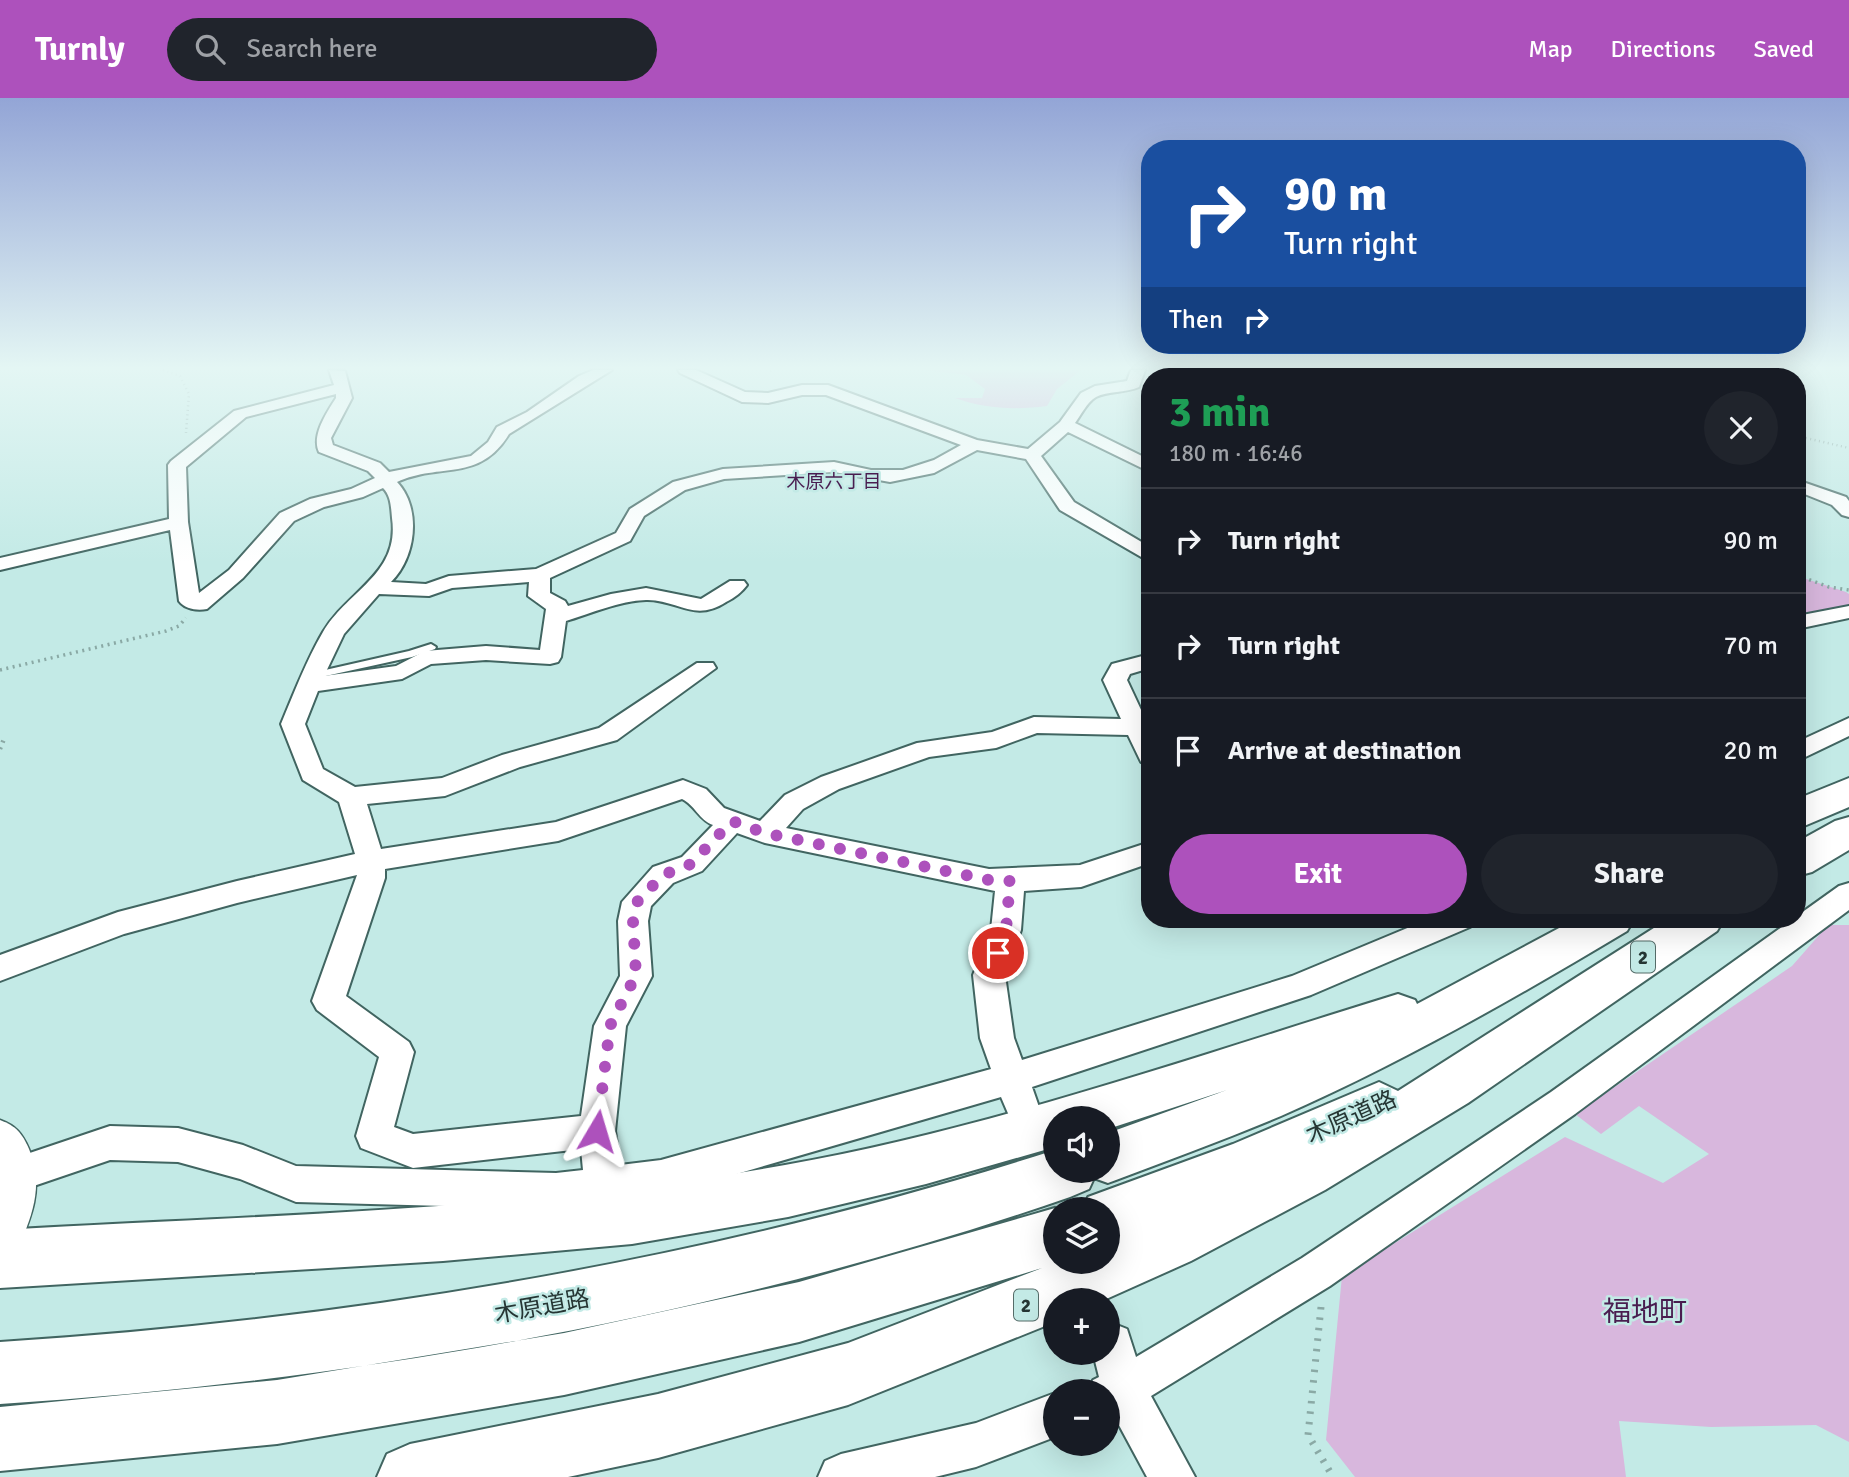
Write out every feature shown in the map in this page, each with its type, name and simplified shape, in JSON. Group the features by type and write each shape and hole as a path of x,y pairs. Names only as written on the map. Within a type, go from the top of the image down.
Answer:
{"highway":[{"path":"1806,811 1849,791"},
{"path":"1806,856 1849,831"},
{"name":"2","path":"1120,1153 1213,1120 1381,1046 1597,928"},
{"name":"2","path":"410,1477 658,1426 848,1374 1015,1310 1171,1241 1306,1172 1450,1087 1688,928"},
{"path":"1108,1106 1382,1020 1542,960"},
{"name":"木原道路","path":"1120,1212 1243,1166 1422,1085 1584,995"},
{"path":"0,1259 443,1233 632,1217 788,1191 926,1159 1029,1103"},
{"name":"木原道路","path":"17,1372 304,1344 567,1303 805,1250 1043,1181"},
{"path":"0,1438 277,1412 564,1364 799,1312 1043,1240"}],"street":[{"path":"215,434 177,465 179,522 190,601 199,604 236,574 287,517 317,503 357,493 384,480 476,460 494,445 501,434"},
{"path":"325,434 323,438 325,448 374,467 398,493 403,525 401,553 334,632 310,680 293,724 312,774 351,797 445,787 511,761 608,734 705,668"},
{"path":"945,434 974,444 1032,455 1067,506 1141,551"},
{"path":"1032,455 1055,434"},
{"path":"1085,434 1141,462"},
{"path":"374,588 429,590 449,582 540,575 624,537 637,513 678,486 701,479 723,474 834,467 848,467 874,476 894,477 944,464 974,444"},
{"path":"1806,488 1839,501 1849,511"},
{"path":"0,564 179,522"},
{"path":"310,680 402,672 425,658 499,653 550,657 557,606 539,596 540,575"},
{"path":"555,617 625,597 646,594 662,594 693,605 709,604 737,585"},
{"path":"1806,621 1849,612"},
{"path":"1141,663 1120,669 1115,680 1141,739"},
{"path":"765,833 794,802 830,783 926,749 996,740 1034,725 1135,727"},
{"path":"1806,748 1849,726"},
{"path":"0,968 118,924 237,892 371,861 558,831 682,789 697,795 714,815 765,833 989,880 1081,876 1141,855"},
{"path":"351,797 371,861 371,878 328,1001 397,1052 374,1136 413,1151 597,1131"},
{"path":"604,1186 597,1131 610,1026 636,975 633,921 637,902 663,875 691,864 732,821"},
{"path":"1010,881 1006,930 989,975 998,1038 1029,1103"},
{"path":"1806,928 1847,898"},
{"path":"0,1237 10,1216 8,1157 110,1143 178,1146 243,1162 296,1184 556,1191 661,1178 1029,1103 1438,928"},
{"path":"1120,1390 1316,1272 1563,1103 1805,928"},
{"path":"1120,1398 1172,1477"},
{"path":"841,1477 976,1445 1043,1420"}],"lane":[{"path":"310,680 431,647"}],"path":[{"path":"177,465 172,464 176,449 186,434"},
{"path":"1806,438 1849,448"},
{"path":"1806,578 1829,587 1849,590"},
{"path":"0,670 166,631 179,626 199,604"},
{"path":"0,749 4,739"},
{"path":"1316,1272 1323,1284 1308,1435 1333,1477"}],"shaded area":[{"path":"1806,579 1846,592 1849,594 1849,606 1806,615"},
{"path":"1828,925 1849,925 1849,1442 1816,1425 1711,1427 1619,1421 1626,1477 1355,1477 1326,1440 1342,1276 1565,1137 1663,1183 1709,1154 1639,1106 1601,1134 1575,1114 1792,966"}],"tunnel":[{"path":"1027,1119 1038,1149"},
{"path":"1038,1147 1057,1197"}],"district":[{"name":"木原六丁目","path":"834,481"},
{"name":"福地町","path":"1645,1311"}],"route":[{"path":"597,1131 610,1026 636,975 633,921 637,902 663,875 691,864 732,821 765,833 989,880 1010,881 1006,930 998,953"}]}
